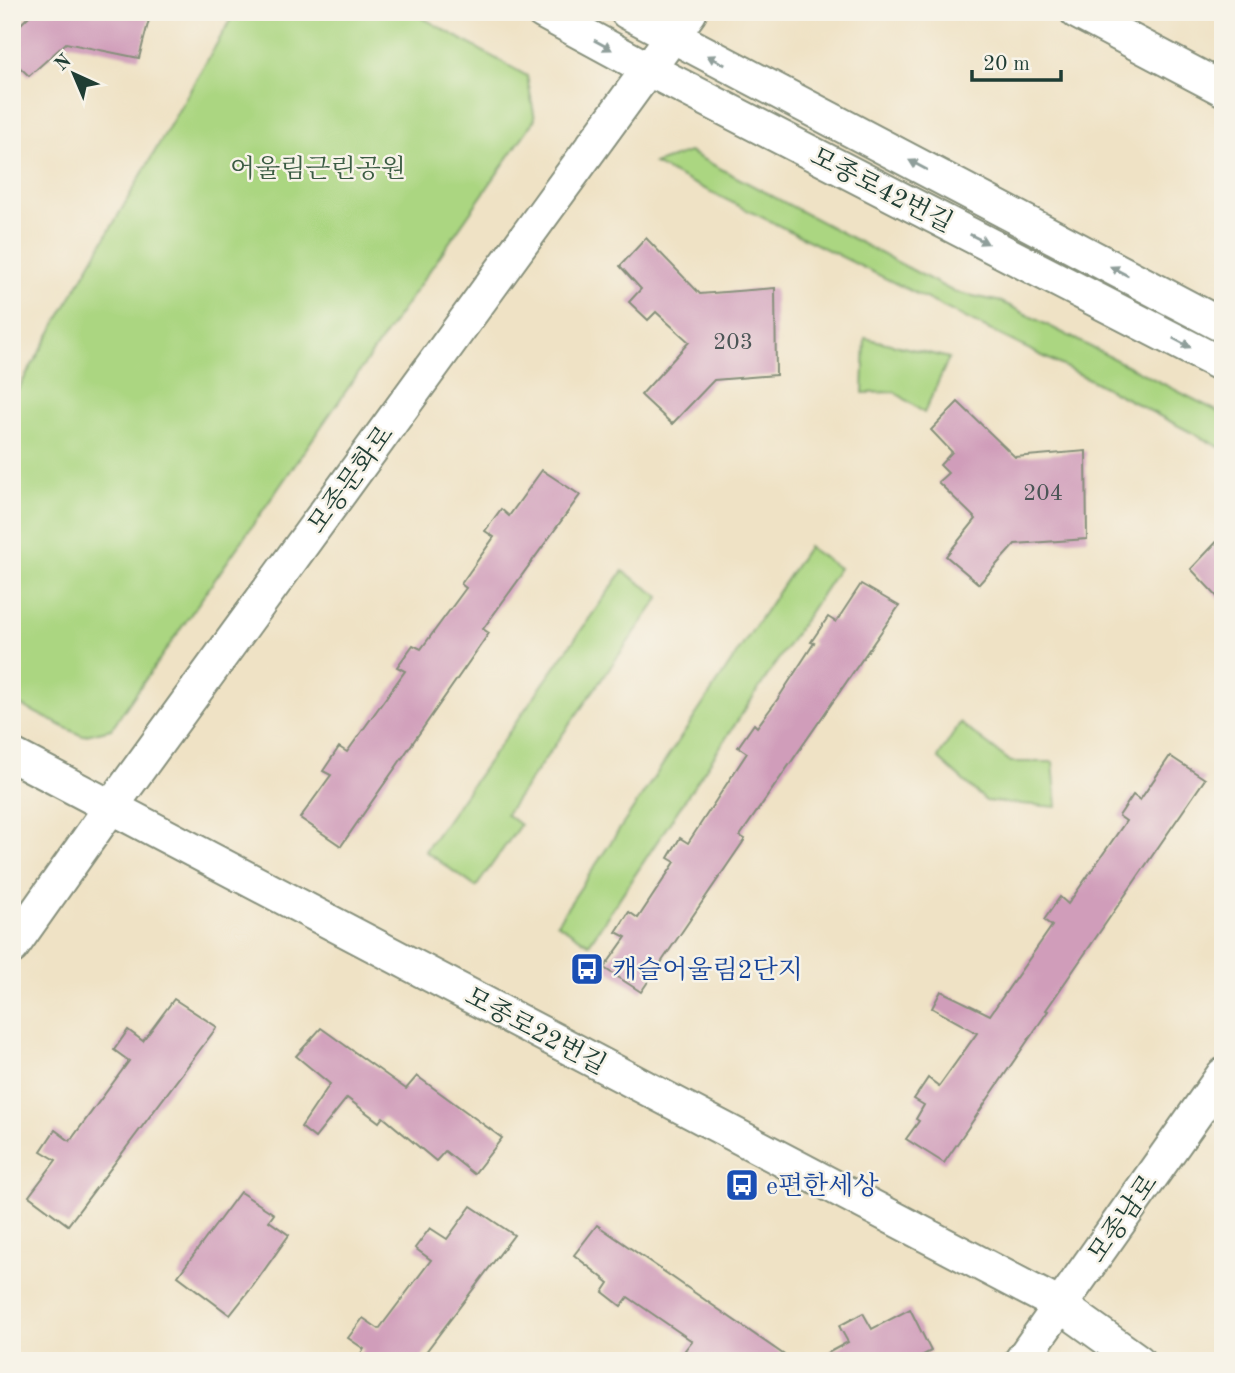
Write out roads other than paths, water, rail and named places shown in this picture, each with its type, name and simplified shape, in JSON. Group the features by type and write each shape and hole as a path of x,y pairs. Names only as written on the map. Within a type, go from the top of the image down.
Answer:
{"street":[{"name":"모종로42번길","path":"543,12 648,69 1223,365"},
{"name":"모종로42번길","path":"627,12 681,24 1223,326"},
{"path":"1077,12 1223,89"},
{"name":"모종문화로","path":"12,947 681,24"},
{"name":"모종로22번길","path":"12,755 1060,1306 1138,1361"},
{"name":"모종남로","path":"1021,1361 1223,1075"}],"place":[{"name":"캐슬어울림2단지","path":"587,969"},
{"name":"e편한세상","path":"742,1185"}],"park label":[{"name":"어울림근린공원","path":"318,168"}]}
